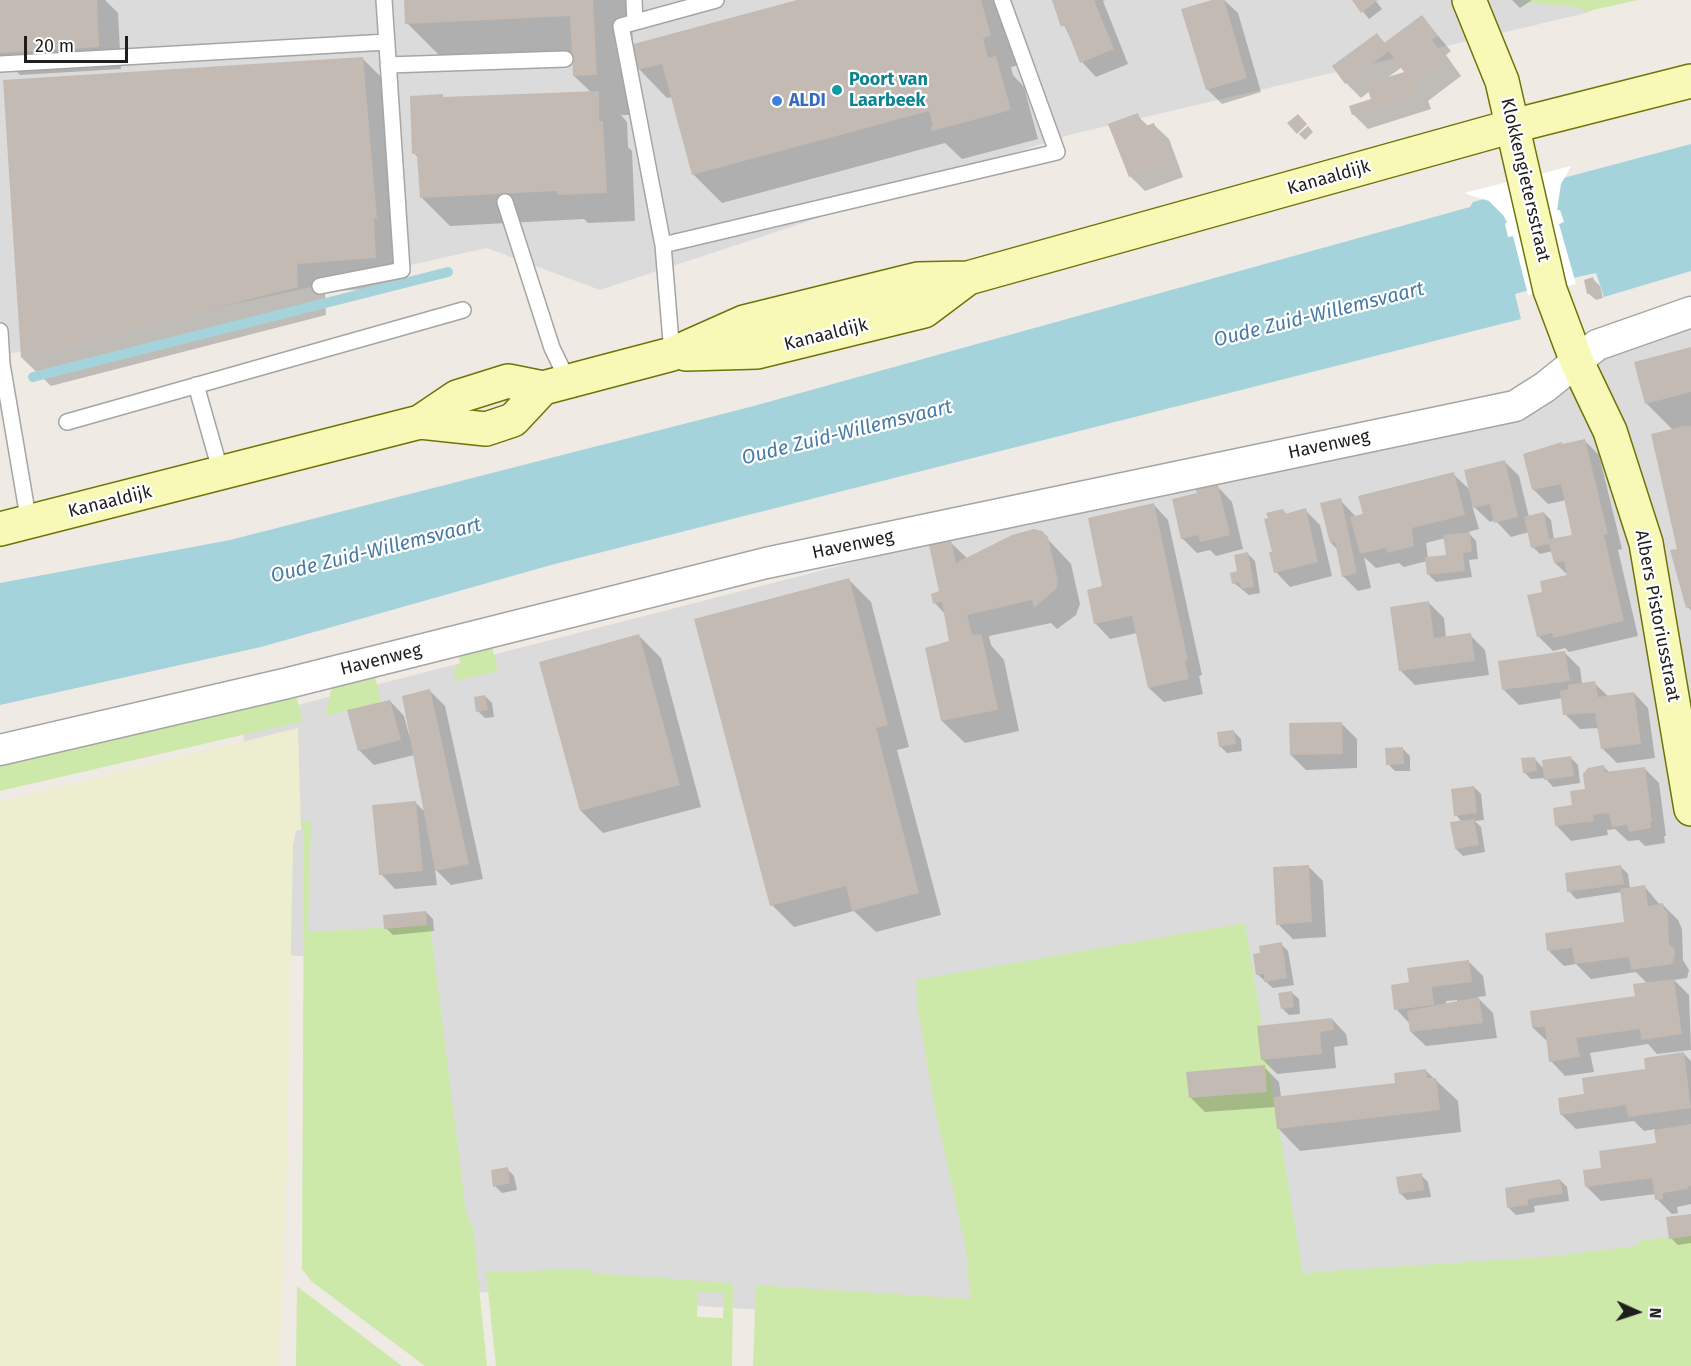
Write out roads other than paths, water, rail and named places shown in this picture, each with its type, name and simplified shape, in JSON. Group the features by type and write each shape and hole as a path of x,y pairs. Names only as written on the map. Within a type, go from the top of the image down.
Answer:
{"main road":[{"name":"Klokkengietersstraat","path":"1469,0 1498,68 1550,290 1577,362"},
{"name":"Kanaaldijk","path":"15,526 420,422 457,397 507,381 555,385 672,354 744,322 918,279 968,278 1513,126 1691,81"},
{"name":"Albers Pistoriusstraat","path":"1577,362 1610,431 1646,543 1691,809"}],"street":[{"name":"Havenweg","path":"0,750 288,683 766,563 1515,406 1597,345 1615,336 1691,312"}],"lane":[{"path":"320,286 402,270 384,0"},
{"path":"634,0 635,22"},
{"path":"672,354 663,246 621,26 716,0"},
{"path":"663,246 1057,152 1002,0"},
{"path":"0,64 387,42"},
{"path":"388,65 565,58"},
{"path":"505,202 552,348 555,385"},
{"path":"67,422 463,310"},
{"path":"0,331 15,526"},
{"path":"196,385 213,437 220,473"}],"water":[{"name":"Oude Zuid-Willemsvaart","path":"1691,144 1691,271 1604,297 1596,273 1573,278 1515,294 1521,319 551,565 261,647 0,705 0,583 230,540 750,407 1470,207 1473,202"}],"waterway":[{"path":"33,377 448,272"}],"place":[{"name":"Poort van Laarbeek","path":"837,90"},
{"name":"ALDI","path":"777,101"}]}
